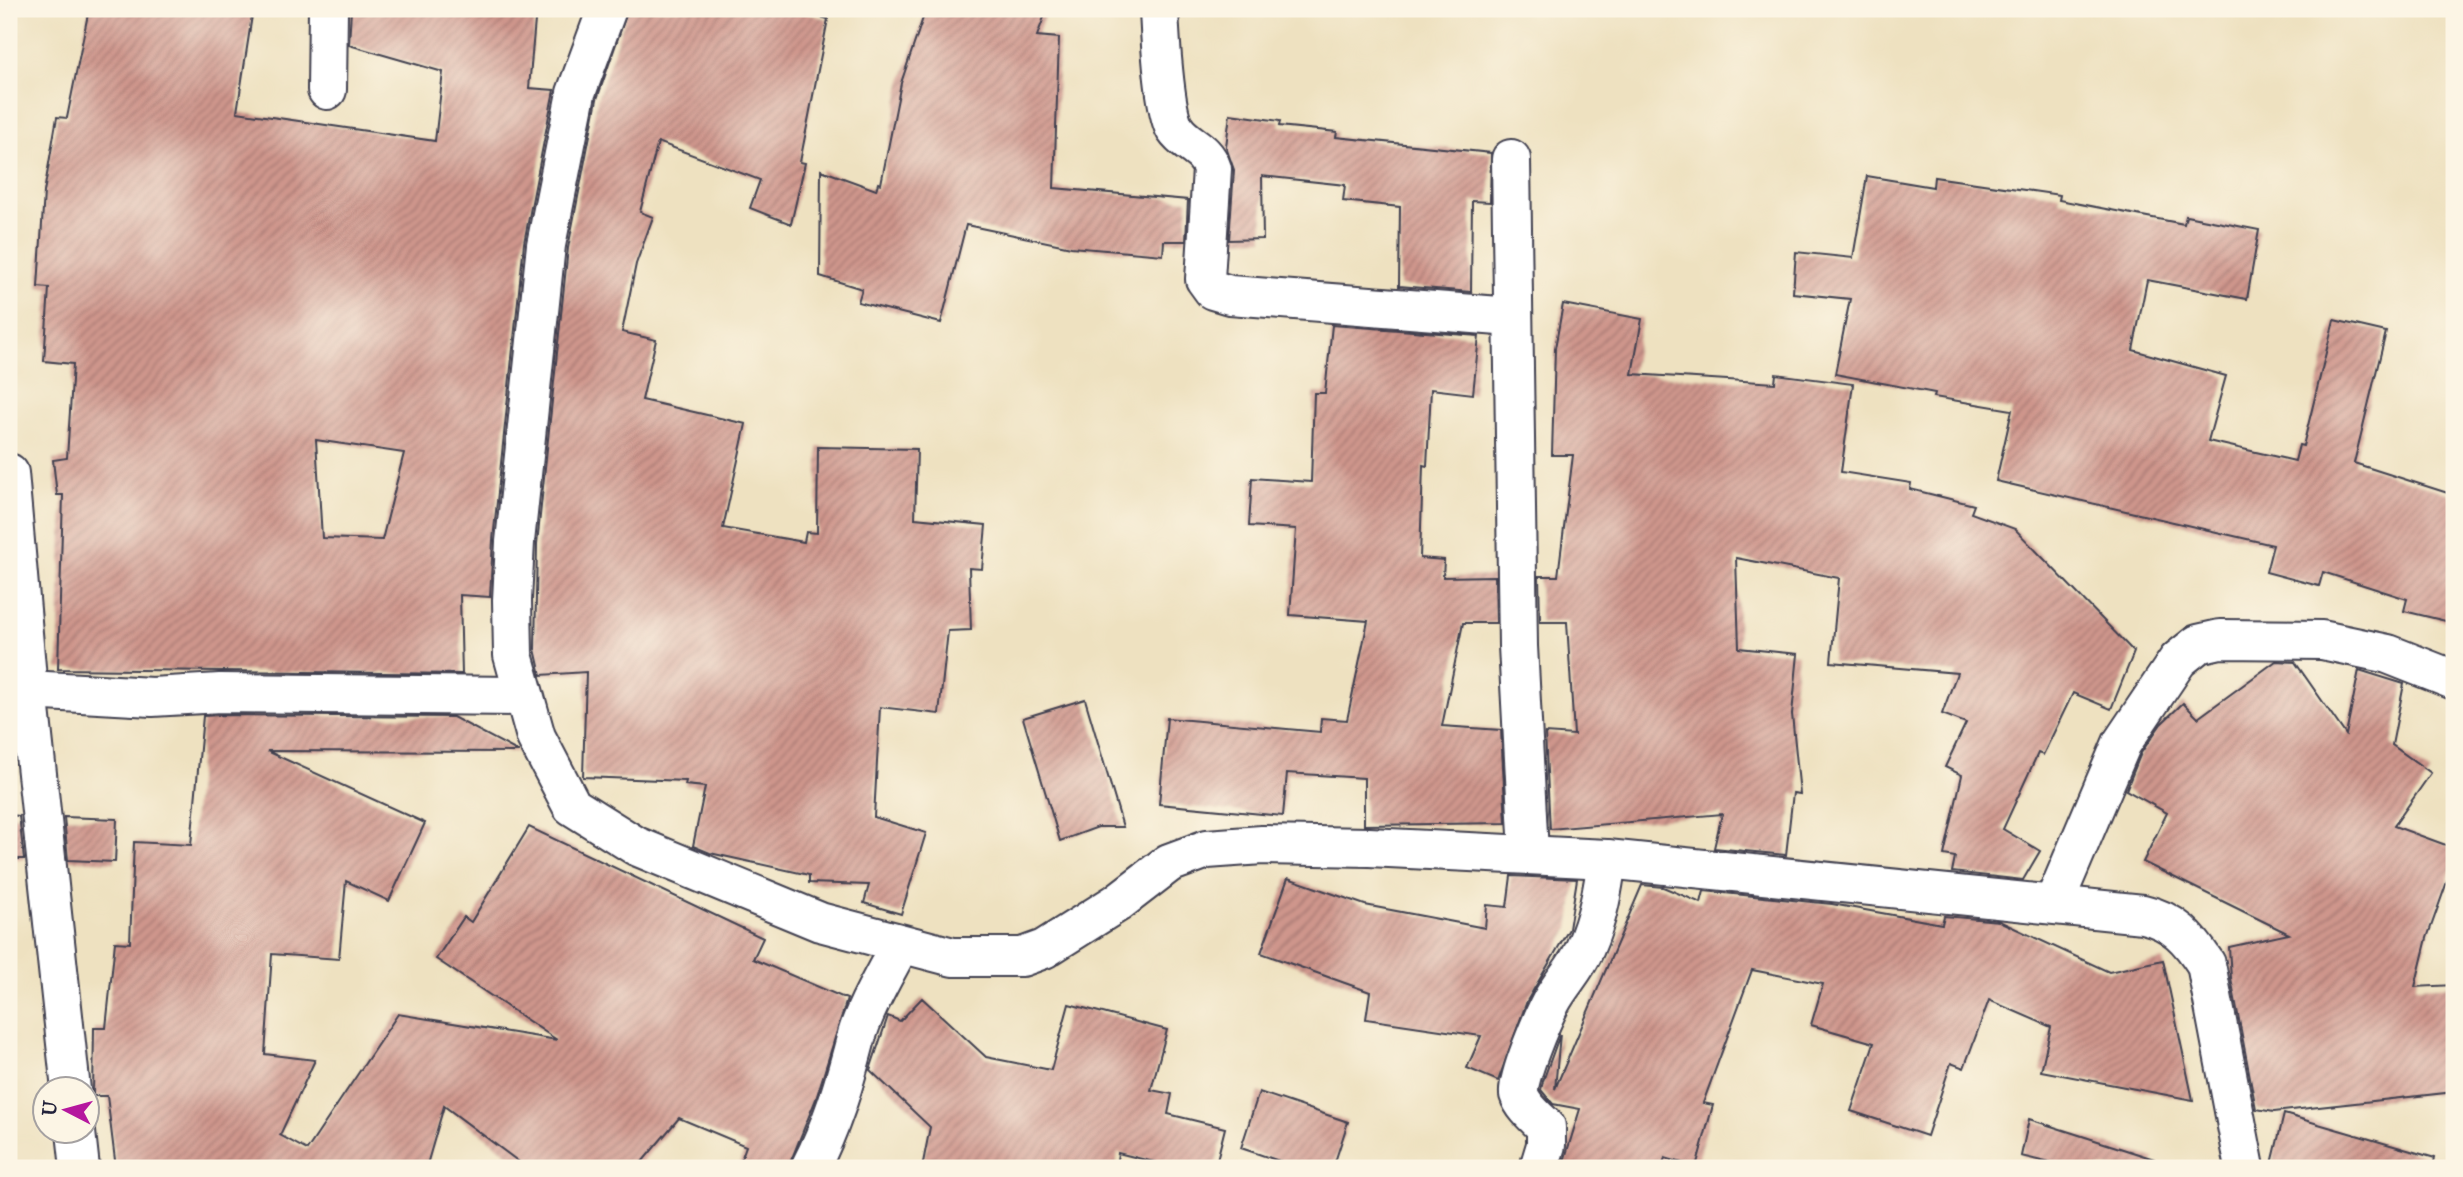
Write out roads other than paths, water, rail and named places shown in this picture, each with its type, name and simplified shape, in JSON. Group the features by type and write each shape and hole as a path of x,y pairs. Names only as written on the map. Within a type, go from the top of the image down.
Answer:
{"street":[{"path":"327,90 328,9"},
{"path":"607,9 576,93 546,245 514,542 513,655 536,737 572,806 636,846 820,922 953,957 1022,957 1044,949 1117,903 1169,863 1207,849 1262,845 1529,853 1607,859 1803,881 2054,903 2164,919 2191,941 2206,964 2245,1168"},
{"path":"1159,9 1161,55 1175,130 1208,156 1212,169 1205,279 1213,290 1230,295 1512,317"},
{"path":"1511,159 1518,646 1529,853"},
{"path":"9,473 27,690 69,1076"},
{"path":"2054,903 2122,743 2178,660 2198,644 2229,638 2322,640 2388,654 2454,680"},
{"path":"27,690 152,697 220,694 524,696"},
{"path":"1539,1168 1546,1145 1546,1127 1527,1107 1519,1093 1521,1073 1552,1001 1585,949 1602,900 1607,859"},
{"path":"810,1168 840,1103 855,1041 869,1005 900,945"},
{"path":"78,1146 80,1168"}]}
